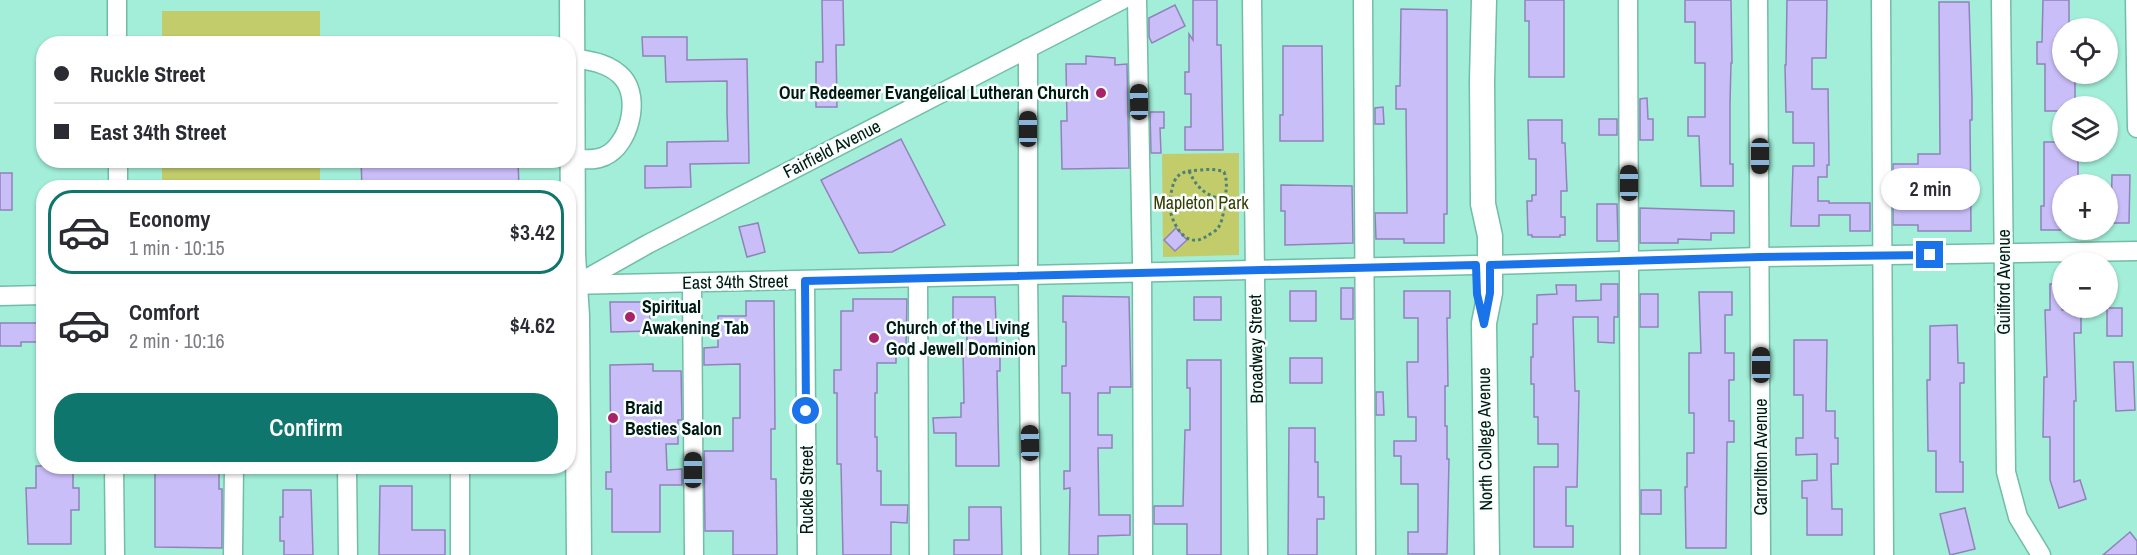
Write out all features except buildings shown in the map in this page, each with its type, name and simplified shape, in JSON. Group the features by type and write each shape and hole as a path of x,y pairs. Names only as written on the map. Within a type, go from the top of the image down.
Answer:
{"main road":[{"path":"572,0 573,36"},
{"name":"North College Avenue","path":"1484,0 1483,204 1490,236 1483,265 1490,293 1484,324 1487,555"},
{"path":"576,310 579,555"}],"street":[{"path":"117,0 117,36"},
{"path":"1137,0 1142,272 1143,555"},
{"name":"Broadway Street","path":"1252,0 1258,555"},
{"path":"1363,0 1366,555"},
{"path":"1628,0 1630,555"},
{"name":"Carrollton Avenue","path":"1758,0 1761,555"},
{"path":"1881,0 1884,555"},
{"name":"Guilford Avenue","path":"2001,0 2006,472 2018,517 2031,542 2041,555"},
{"path":"2135,0 2137,128"},
{"name":"Fairfield Avenue","path":"576,282 1114,2"},
{"path":"1028,48 1031,555"},
{"path":"576,59 606,65 624,79 630,93 632,113 628,129 607,156 576,159"},
{"name":"East 34th Street","path":"576,284 805,281 1760,257 2137,251"},
{"path":"918,278 919,555"},
{"name":"Ruckle Street","path":"805,281 807,555"},
{"path":"692,283 694,555"},
{"path":"0,296 36,295"},
{"path":"114,474 115,555"},
{"path":"233,555 234,474"},
{"path":"347,474 348,555"},
{"path":"460,474 460,555"}],"path":[{"path":"1219,170 1224,172 1227,180 1225,200 1218,227 1201,240 1192,241 1174,225 1169,204 1174,182 1179,173 1219,170"},
{"path":"1190,171 1199,188 1208,195 1225,200 1241,200"},
{"path":"1160,204 1169,204"}],"green space":[{"path":"162,11 320,11 320,36 162,36"},
{"name":"Mapleton Park","path":"1239,153 1239,255 1163,257 1162,154"},
{"path":"162,168 320,168 320,180 162,180"}],"place":[{"name":"Our Redeemer Evangelical Lutheran Church","path":"1101,93"},
{"name":"Spiritual Awakening Tab","path":"630,317"},
{"name":"Church of the Living God Jewell Dominion","path":"874,338"},
{"name":"Braid Besties Salon","path":"613,418"}],"route":[{"path":"806,411 805,281 1476,265 1477,294 1484,324 1490,293 1490,265 1760,257 1930,255"}]}
